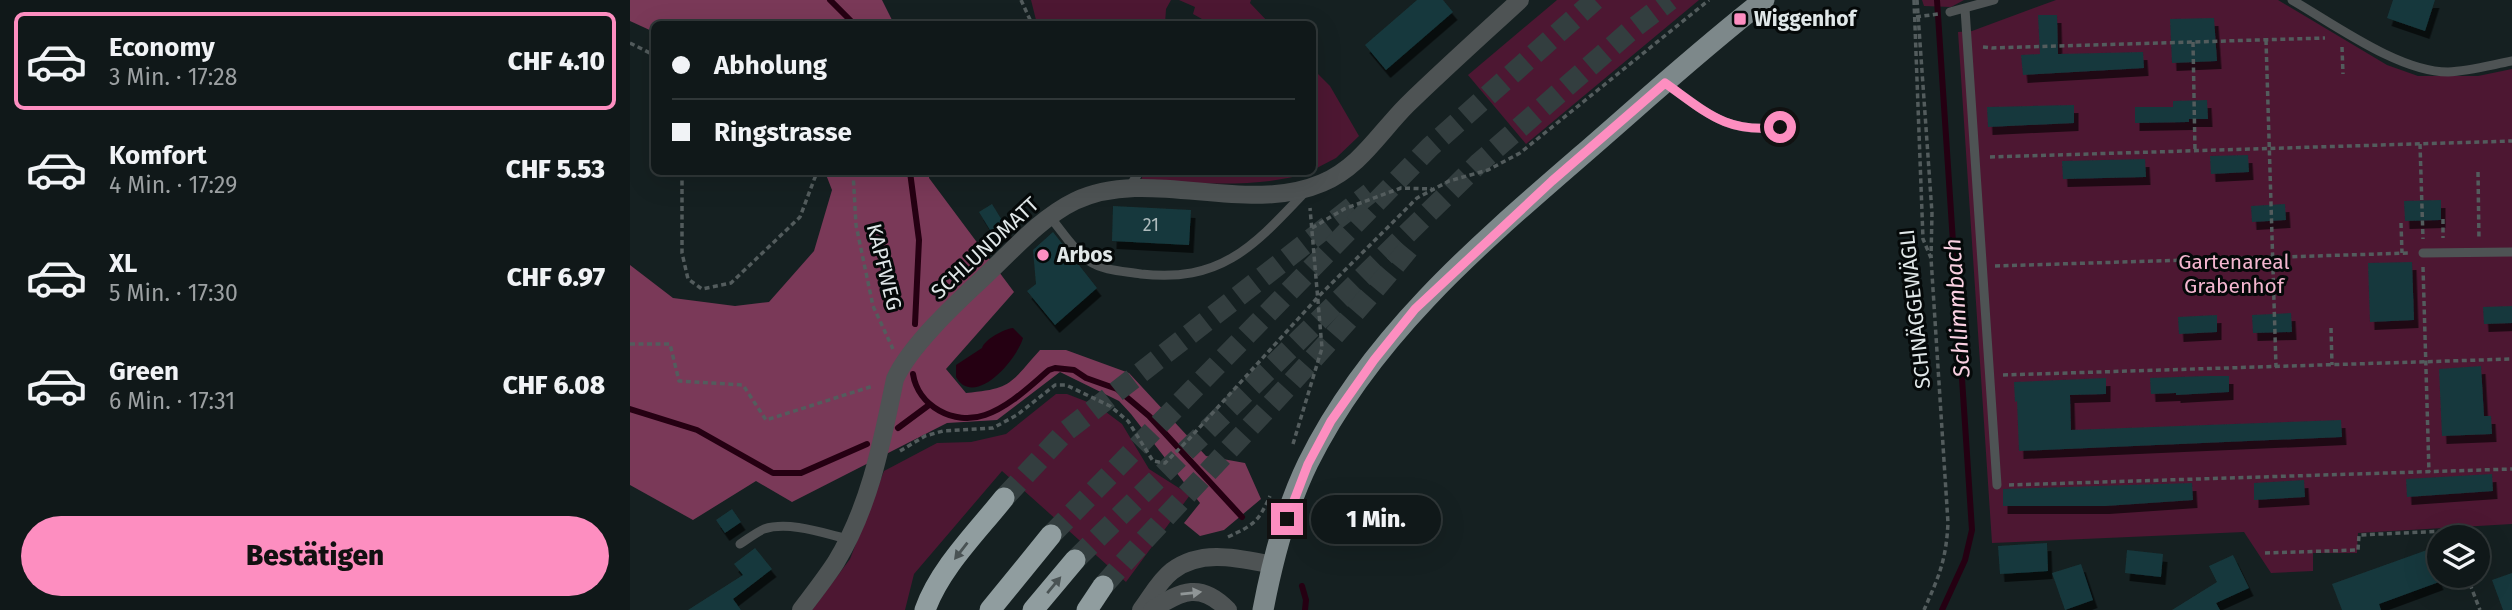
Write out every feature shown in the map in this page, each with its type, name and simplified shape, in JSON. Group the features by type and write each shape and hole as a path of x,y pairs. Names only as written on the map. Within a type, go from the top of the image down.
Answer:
{"highway":[{"path":"925,610 956,558 1004,498"},
{"path":"990,610 1051,535"},
{"path":"1033,610 1076,560"},
{"path":"1087,610 1103,586"}],"main road":[{"path":"1264,610 1287,519 1303,474 1331,421 1415,309 1552,181 1764,0"}],"street":[{"name":"SCHLUNDMATT","path":"801,610 836,562 865,501 877,465 898,372 956,304 1050,217 1074,201 1129,189 1256,195 1308,189 1338,175 1360,159 1404,108 1520,0"},
{"path":"1141,610 1171,572 1191,561 1223,557 1275,563"},
{"path":"1152,610 1174,596 1199,591 1214,597 1228,610"}],"lane":[{"path":"1950,12 1993,0"},
{"path":"2292,0 2395,59 2429,70 2449,72 2512,61"},
{"path":"1965,9 1997,485"},
{"path":"1665,83 1716,119 1755,130 1780,127"},
{"path":"1129,189 1137,175"},
{"path":"1050,217 1082,255 1108,270 1182,275 1204,272 1223,264 1274,223 1308,189"},
{"path":"2423,253 2512,252"},
{"path":"740,544 758,532 773,527 798,528 848,539"}],"path":[{"path":"1021,0 1031,21"},
{"path":"877,465 925,436 943,431 993,428 1017,415 1055,385 1066,384 1110,406 1128,421 1153,461 1165,463 1318,297 1417,198 1449,181 1488,170 1520,153 1710,0"},
{"path":"1915,0 1932,213 1931,258"},
{"name":"SCHNÄGGEWÄGLI","path":"1915,0 1923,239 1931,258 1948,523 1944,561 1924,610"},
{"path":"1916,17 1931,16"},
{"path":"1967,44 1992,48 2331,38"},
{"path":"2266,40 2276,367"},
{"path":"2338,41 2342,46 2343,74"},
{"path":"2193,42 2195,151"},
{"path":"630,43 651,54"},
{"path":"1974,158 2512,141"},
{"path":"2420,144 2429,472"},
{"path":"2478,172 2479,253"},
{"path":"682,175 682,253 688,279 702,289 731,283 800,217 816,175"},
{"name":"KAPFWEG","path":"853,175 856,225 873,306 898,372"},
{"path":"1312,228 1344,209 1401,188 1434,189"},
{"path":"1290,452 1322,348 1308,189"},
{"path":"2401,223 2402,253"},
{"path":"1981,266 2423,253"},
{"path":"2331,328 2332,365"},
{"path":"630,344 670,344 679,381 743,385 766,420 898,372"},
{"path":"1988,376 2512,359"},
{"path":"1997,485 2512,469"},
{"path":"1228,537 1246,530 1261,516 1271,494"},
{"path":"2265,553 2358,550 2359,535 2427,532"},
{"path":"2471,588 2480,610"}],"green space":[{"path":"1031,0 1171,0 1166,9 1165,21 1036,21"},
{"path":"1179,0 1251,0 1250,3 1267,21 1206,21 1193,14 1195,7"},
{"path":"1557,0 1699,0 1526,144 1468,75"},
{"path":"1922,0 1964,0 1951,7 1924,6"},
{"name":"Gartenareal Grabenhof","path":"2056,0 2278,0 2387,65 2418,76 2478,76 2512,69 2512,524 2427,525 2427,529 2358,533 2357,553 2313,553 2313,571 2271,573 2244,532 1992,543 1958,32 1972,31"},
{"path":"1316,72 1330,86 1359,136 1336,158 1316,168"},
{"path":"1143,175 1298,175 1270,181 1226,184 1141,180"},
{"path":"1056,394 1067,394 1098,406 1122,424 1149,469 1190,495 1126,582 1002,471 914,574 905,610 812,610 850,559 884,471 937,443 971,442 1006,434"}],"shaded area":[{"path":"630,0 882,0 892,21 651,21 651,31 630,21"},
{"path":"826,175 929,175 1014,292 946,369 966,393 993,389 1009,382 1040,350 1066,350 1129,373 1206,456 1245,463 1261,499 1224,530 1200,536 1184,523 1200,503 1131,414 1119,401 1060,372 997,420 947,423 792,502 756,481 693,520 630,485 630,265 673,298 735,306 769,302 814,251 832,190"},
{"path":"1013,328 1023,338 1008,364 981,386 963,385 956,377 956,365 982,348 995,335"}],"building":[{"path":"1417,0 1443,0 1453,12 1386,70 1365,45"},
{"path":"2393,0 2435,0 2425,31 2387,18"},
{"path":"2038,15 2057,15 2058,54 2143,52 2144,68 2023,75 2021,55 2040,54"},
{"path":"2214,18 2217,61 2172,63 2170,19"},
{"path":"2207,100 2208,119 2135,123 2135,107 2173,107 2173,101"},
{"path":"2074,105 2074,123 1988,127 1987,107"},
{"path":"2248,155 2249,172 2211,174 2210,156"},
{"path":"2145,159 2146,177 2063,179 2062,161"},
{"path":"2441,200 2441,220 2405,221 2404,201"},
{"path":"992,204 1008,230 995,238 979,212"},
{"path":"2285,204 2286,220 2252,222 2251,206"},
{"path":"1113,206 1191,210 1189,245 1112,241"},
{"path":"1053,232 1097,288 1055,325 1027,291 1036,284 1033,250"},
{"path":"2412,262 2414,320 2370,322 2368,263"},
{"path":"2512,306 2512,323 2484,324 2483,307"},
{"path":"2291,313 2292,332 2253,333 2252,315"},
{"path":"2217,315 2217,332 2179,334 2178,317"},
{"path":"2481,366 2484,416 2491,416 2492,434 2442,436 2439,369"},
{"path":"2229,376 2229,392 2151,394 2150,378"},
{"path":"2106,378 2106,394 2070,395 2071,430 2341,420 2342,437 2019,451 2014,382"},
{"path":"2492,474 2493,491 2407,497 2406,479"},
{"path":"2304,480 2305,497 2254,500 2254,483"},
{"path":"2192,483 2193,500 2105,506 2003,506 2003,489"},
{"path":"732,509 741,522 725,533 716,520"},
{"path":"2047,543 2048,571 2000,574 1998,546"},
{"path":"755,548 772,569 733,599 741,610 688,610 743,575 734,564"},
{"path":"2127,550 2163,554 2161,577 2125,573"},
{"path":"2427,550 2427,586 2379,604 2381,610 2342,610 2332,584"},
{"path":"2233,555 2249,588 2216,603 2220,610 2172,610 2217,582 2209,566"},
{"path":"2081,564 2093,600 2065,610 2052,573"},
{"path":"2512,573 2512,610 2503,610 2492,580"}],"waterway":[{"path":"830,0 851,21"},
{"name":"Schlimmbach","path":"1937,0 1972,530 1965,560 1942,610"},
{"path":"910,175 919,240 915,324"},
{"path":"913,374 922,395 939,411 961,418 973,418 1002,407 1049,370 1074,370 1086,378 1117,389 1149,416 1242,517"},
{"path":"898,428 929,405"},
{"path":"630,409 697,430 773,473 801,473 867,444"},
{"path":"1302,586 1306,600 1305,610"}],"tunnel":[{"path":"1051,535 1430,147 1595,0"},
{"path":"1075,560 1478,164 1631,30 1670,0"},
{"path":"1004,498 1065,432 1370,193"},
{"path":"1103,586 1336,334 1410,247"}],"place":[{"name":"Wiggenhof","path":"1740,19"},
{"name":"Arbos","path":"1043,255"}],"route":[{"path":"1287,519 1299,484 1331,421 1374,360 1415,309 1552,181 1665,83 1716,119 1755,130 1780,127"}]}
